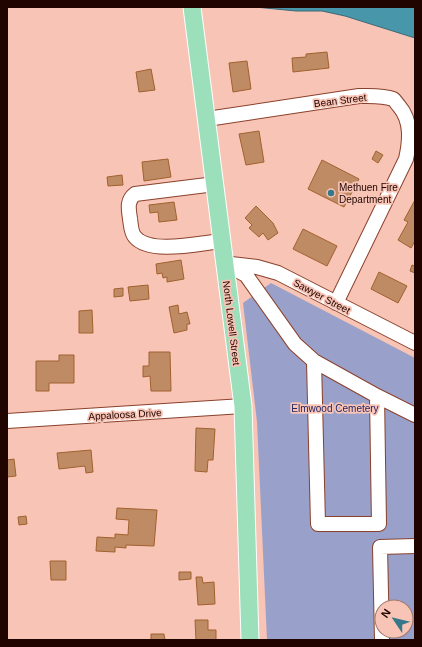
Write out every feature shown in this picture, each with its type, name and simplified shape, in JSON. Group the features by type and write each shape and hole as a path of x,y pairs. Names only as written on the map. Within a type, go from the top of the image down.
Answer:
{"main road":[{"name":"North Lowell Street","path":"192,7 243,406 250,640"}],"street":[{"name":"Bean Street","path":"207,119 359,96 376,96 394,100 403,111 409,125 410,142 406,159 336,303"},
{"path":"215,184 135,194 128,205 133,236 139,242 150,246 168,247 222,241"},
{"path":"225,264 246,275 295,344 314,361 415,415"},
{"name":"Sawyer Street","path":"225,264 257,267 278,273 415,343"},
{"path":"314,361 318,524 379,524"},
{"path":"377,396 382,640"},
{"name":"Appaloosa Drive","path":"7,421 243,406"},
{"path":"380,547 415,546"}],"green space":[{"name":"Elmwood Cemetery","path":"271,283 415,358 415,640 267,640 257,422 243,303"}],"shaded area":[{"path":"255,7 415,7 415,38 345,16 322,11 296,11"}],"building":[{"path":"327,52 329,68 293,72 292,58 306,57 306,54"},
{"path":"247,61 251,89 233,92 229,63"},
{"path":"151,69 155,90 139,92 136,72"},
{"path":"259,131 264,162 246,165 239,134"},
{"path":"376,151 383,155 378,163 372,159"},
{"path":"168,159 171,177 144,181 142,162"},
{"path":"322,160 359,179 344,207 308,189"},
{"path":"122,175 123,185 108,186 107,177"},
{"path":"415,200 415,241 411,248 398,240 408,222 404,220"},
{"path":"174,202 177,220 159,222 158,212 150,213 149,205"},
{"path":"256,206 273,223 278,233 268,240 263,233 259,237 249,228 252,225 245,218"},
{"path":"303,229 337,246 327,266 293,249"},
{"path":"181,260 184,279 167,282 167,277 163,278 162,273 157,274 156,264"},
{"path":"412,265 415,266 415,273 410,271"},
{"path":"379,272 407,286 398,303 371,289"},
{"path":"148,285 149,299 130,301 128,287"},
{"path":"123,288 123,296 114,297 114,289"},
{"path":"178,305 179,314 187,312 190,324 187,324 187,330 174,333 169,307"},
{"path":"92,310 93,333 79,333 79,311"},
{"path":"149,352 170,352 171,391 151,391 150,376 143,377 143,366 149,366"},
{"path":"59,355 74,355 74,383 49,383 49,391 36,391 36,361 59,361"},
{"path":"196,428 215,429 213,460 208,460 207,472 195,471"},
{"path":"91,450 93,472 86,473 85,466 59,469 57,453"},
{"path":"14,459 16,476 7,477 7,460"},
{"path":"117,508 157,510 154,546 126,545 126,548 115,547 115,552 96,551 97,537 115,538 115,534 128,535 129,520 116,519"},
{"path":"26,516 27,524 19,525 18,517"},
{"path":"50,561 66,561 66,580 51,580"},
{"path":"179,572 191,572 191,579 179,580"},
{"path":"196,577 202,577 203,583 214,582 215,604 198,605"},
{"path":"195,620 208,620 208,630 216,630 216,640 196,640"},
{"path":"151,634 164,634 165,640 151,640"}],"place":[{"name":"Methuen Fire Department","path":"331,193"}]}
